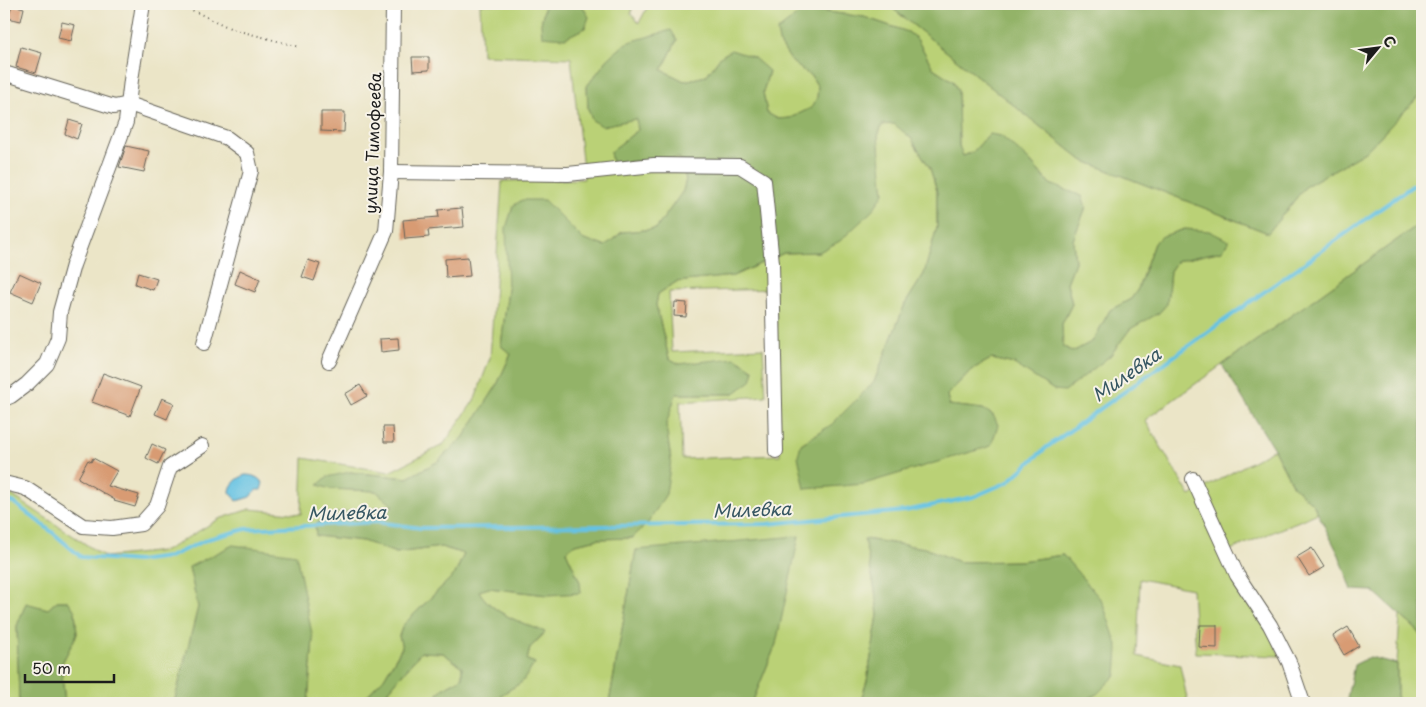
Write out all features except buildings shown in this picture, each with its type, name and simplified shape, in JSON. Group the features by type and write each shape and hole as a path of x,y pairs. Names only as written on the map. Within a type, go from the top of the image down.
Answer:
{"street":[{"path":"4,399 27,384 47,364 58,338 60,312 73,265 126,122 130,80 143,4"},
{"name":"улица Тимофеева","path":"329,361 386,231 391,172 393,4"},
{"path":"4,74 114,107 129,104 227,138 248,153 250,171 204,343"},
{"path":"391,172 568,174 654,165 740,166 764,182 772,263 776,450"},
{"path":"4,483 24,488 84,526 112,528 141,524 157,506 170,467 202,446"},
{"path":"1194,479 1237,575 1270,624 1289,662 1303,703"}],"path":[{"path":"179,4 232,29 300,46"}],"green space":[{"path":"480,4 545,4 541,24 584,6 581,4 633,4 631,14 639,23 649,4 887,4 1082,160 1268,233 1306,186 1365,152 1422,93 1422,222 1145,420 1190,496 1274,449 1293,486 1313,504 1318,513 1221,554 1266,625 1280,656 1196,653 1192,589 1140,579 1137,656 1180,665 1188,703 1079,703 1096,695 1063,555 1021,561 959,562 925,548 865,539 878,615 867,681 860,703 752,703 776,644 636,550 609,703 488,703 522,682 535,663 527,660 530,648 545,633 517,621 491,606 478,591 489,588 547,595 580,582 566,551 575,544 598,539 633,538 671,460 665,425 676,394 733,394 690,364 679,364 669,358 656,305 658,294 676,282 733,276 784,253 819,252 883,193 878,136 882,125 894,123 911,138 930,168 937,191 937,227 924,274 905,304 874,382 831,425 801,444 983,409 949,405 947,395 971,370 991,359 1015,364 1054,390 1110,356 1130,329 1159,312 1167,304 1170,271 1177,261 1222,251 1185,229 1163,237 1154,243 1138,289 1131,299 1110,310 1093,341 1073,352 1063,346 1062,324 1072,304 1067,283 1075,262 1073,240 1086,207 1082,197 1050,184 1028,159 989,134 973,152 963,156 959,146 958,91 953,81 933,68 917,39 908,32 864,17 805,9 779,42 792,62 812,77 818,87 817,99 811,108 790,118 778,119 767,113 763,92 769,71 720,57 706,76 684,81 662,70 677,40 608,59 587,86 588,109 602,126 636,118 638,130 610,152 680,158 686,180 683,191 656,229 622,232 605,246 584,240 544,200 508,289 501,346 511,354 496,387 463,438 437,462 407,478 350,472 330,489 376,491 394,506 336,513 316,536 363,541 396,553 441,547 464,554 455,574 403,625 399,636 402,647 384,678 360,703 308,703 313,639 189,567 198,607 174,703 65,703 61,665 77,634 75,611 68,601 57,601 48,609 26,604 17,626 19,703 4,703 4,490 105,557 165,551 219,519 250,509 301,514 303,458 389,472 443,445 475,399 490,358 502,181 584,179 571,58 482,55","holes":["775,289 780,455 682,459 680,402 766,396 763,348 672,352 669,292"]},
{"path":"545,4 581,4 589,17 585,28 565,38 542,36 541,24"},
{"path":"887,4 1422,4 1422,93 1365,152 1306,186 1268,233 1082,160"},
{"path":"805,9 864,17 908,32 917,39 933,68 953,81 958,91 959,146 963,156 973,152 989,134 1001,136 1028,159 1050,184 1082,196 1086,207 1073,240 1075,262 1067,283 1072,304 1062,324 1063,346 1072,352 1093,341 1110,310 1131,299 1138,289 1154,243 1163,236 1185,229 1209,231 1229,241 1222,251 1177,261 1170,271 1167,304 1159,313 1130,329 1110,356 1065,391 1054,390 1014,364 991,359 971,370 947,395 949,405 983,409 993,415 998,425 991,446 864,484 805,489 798,456 801,444 831,425 874,382 905,304 924,274 937,227 937,191 930,168 911,138 894,124 882,125 878,136 884,193 872,211 840,241 819,252 784,253 733,276 676,282 658,294 656,305 669,358 679,364 736,358 754,370 751,381 733,394 676,394 666,425 671,460 666,494 648,523 632,538 598,539 575,544 566,551 580,582 581,593 547,595 489,588 479,591 491,606 499,611 517,621 545,632 530,648 527,660 535,663 522,682 488,703 431,703 442,689 462,678 462,667 443,653 421,652 378,703 360,703 384,678 402,648 399,636 403,625 455,574 464,554 441,547 396,553 363,541 316,536 315,524 336,513 393,506 376,491 330,489 318,485 327,477 350,472 407,478 437,462 463,438 496,387 511,354 501,346 508,289 506,228 513,206 522,200 544,200 584,240 605,246 622,232 656,229 683,191 686,179 680,158 612,163 610,152 638,130 636,119 602,126 592,120 588,109 587,86 608,59 626,43 671,30 677,40 662,70 684,81 706,76 720,57 731,50 753,57 769,71 763,92 767,113 778,119 790,118 811,108 817,98 818,87 812,77 792,62 779,42 777,31"},
{"path":"1422,222 1422,637 1418,631 1373,591 1352,590 1339,555 1313,504 1293,486 1274,449 1222,365"},
{"path":"799,536 776,644 752,703 609,703 636,550"},
{"path":"864,539 925,548 959,562 1021,561 1063,555 1102,601 1118,648 1116,675 1096,695 1079,703 860,703 867,681 878,615 875,590"},
{"path":"233,545 296,554 313,639 308,703 174,703 198,607 189,567"},
{"path":"57,601 68,601 75,611 77,634 61,665 65,703 19,703 17,626 26,603 48,609"},
{"path":"1400,615 1422,637 1422,703 1397,703"},
{"path":"421,652 443,653 462,667 462,678 442,689 431,703 378,703"},
{"path":"1370,657 1397,664 1397,703 1346,703 1354,665"}],"water":[{"path":"245,475 250,475 261,481 263,483 261,490 256,490 250,497 237,501 230,492 230,489 235,482"}],"waterway":[{"name":"Милевка","path":"4,501 13,502 81,557 137,561 169,557 208,539 246,529 377,522 421,528 767,524 905,511 973,497 1008,482 1047,447 1422,179"}]}
